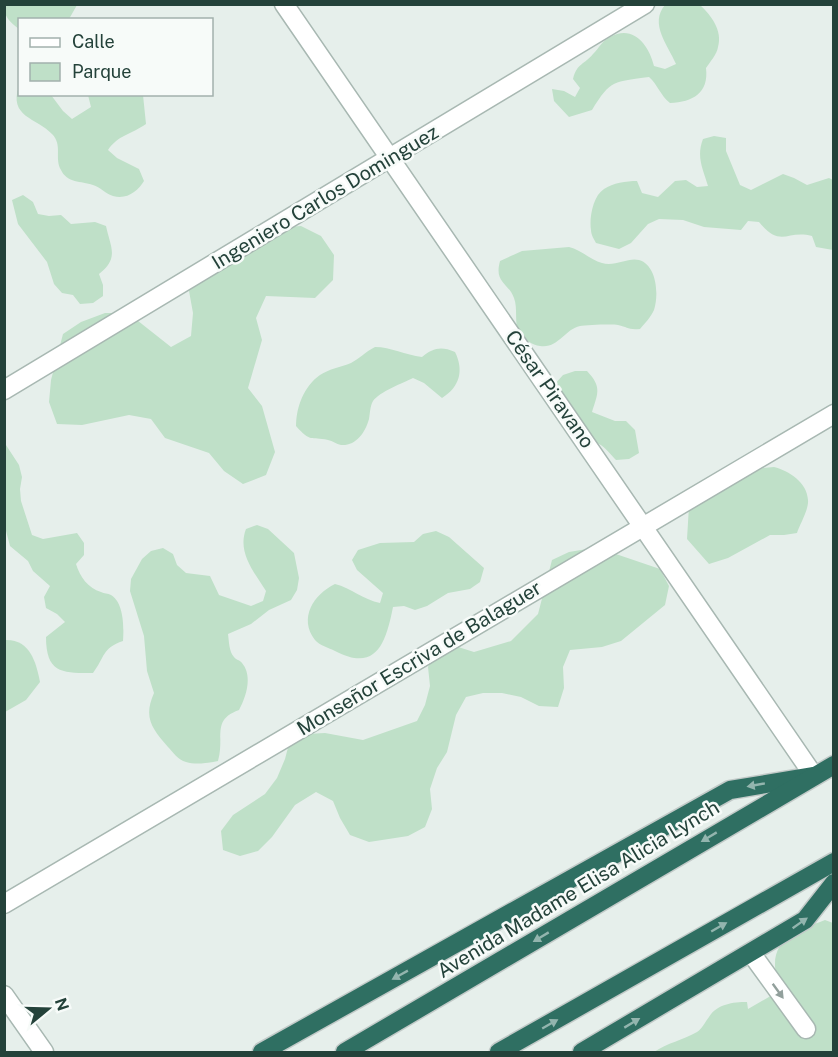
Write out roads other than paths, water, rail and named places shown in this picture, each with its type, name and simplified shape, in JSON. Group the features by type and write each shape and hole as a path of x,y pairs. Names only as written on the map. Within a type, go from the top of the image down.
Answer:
{"highway":[{"name":"Avenida Madame Elisa Alicia Lynch","path":"345,1053 834,765"},
{"path":"262,1053 730,790 814,776"},
{"path":"499,1053 834,862"},
{"path":"582,1053 805,920 834,883"}],"street":[{"name":"César Piravano","path":"284,4 644,525 814,776"},
{"name":"Ingeniero Carlos Dominguez","path":"4,390 645,4"},
{"name":"Monseñor Escriva de Balaguer","path":"4,904 834,414"},
{"path":"751,953 806,1029"},
{"path":"4,995 44,1053"}]}
